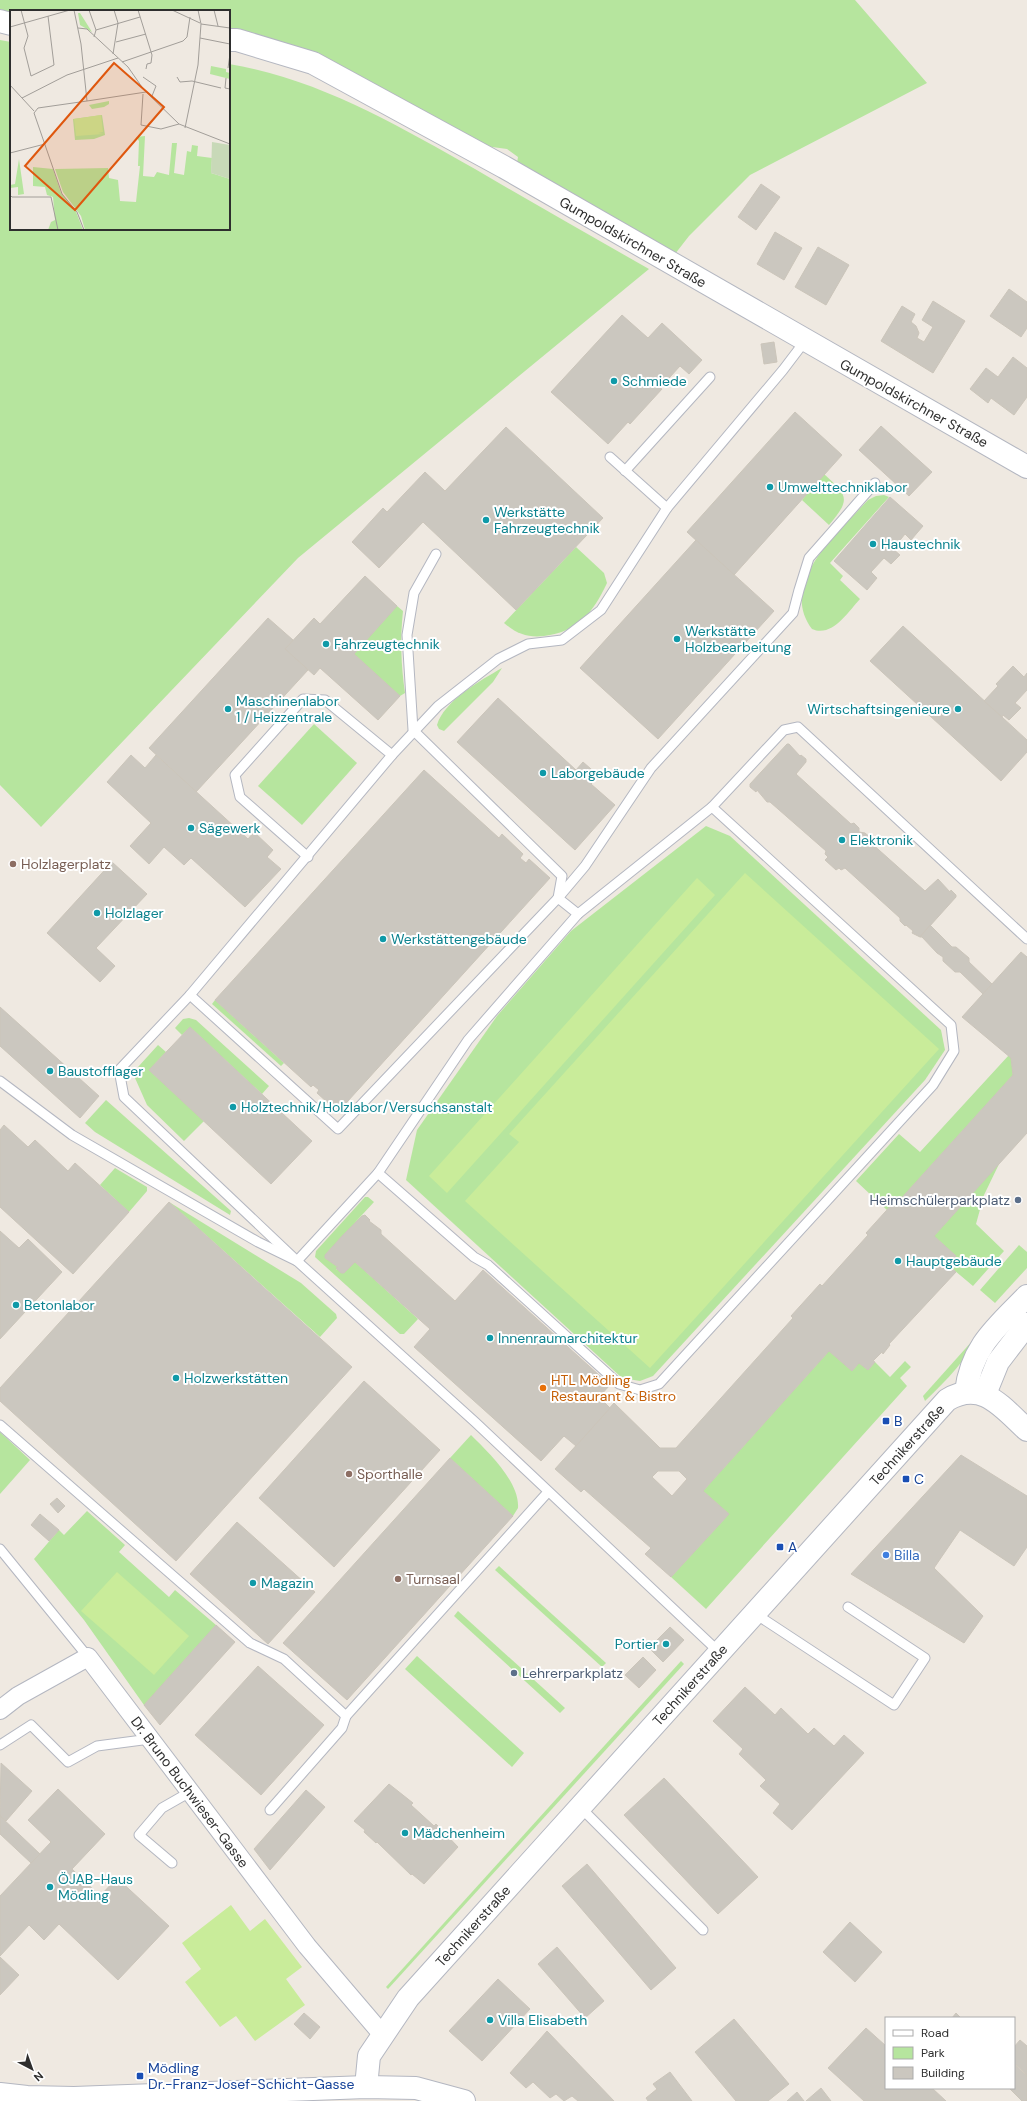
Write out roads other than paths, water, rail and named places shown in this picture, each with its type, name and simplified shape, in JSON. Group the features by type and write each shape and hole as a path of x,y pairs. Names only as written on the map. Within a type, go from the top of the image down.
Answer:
{"street":[{"path":"0,21 10,24"},
{"name":"Gumpoldskirchner Straße","path":"230,40 237,40 313,63 504,167 805,341 1026,464"},
{"path":"1027,1296 999,1325 976,1354 968,1375 976,1393 1027,1430"},
{"path":"976,1393 1027,1324"},
{"name":"Technikerstraße","path":"366,2086 369,2056 382,2034 408,1998 931,1417 947,1400 976,1393"},
{"path":"0,1710 18,1696 88,1657"},
{"name":"Dr. Bruno Buchwieser-Gasse","path":"88,1657 306,1946 382,2034"},
{"path":"0,2094 27,2097 74,2098 258,2096 366,2086 416,2088 464,2101"}],"lane":[{"path":"719,1652 475,1422 297,1261 124,1097 119,1070 190,995 308,857 413,730 438,706 498,659 528,644 562,640 601,610 666,508 783,370 805,341"},
{"path":"625,471 710,376"},
{"path":"610,457 666,508"},
{"path":"190,995 338,1130 558,898 585,866 651,768 794,613 798,590 809,558 875,483"},
{"path":"436,554 414,593 407,635 413,730 562,876 558,898"},
{"path":"308,857 240,796 235,775 303,699 325,700 392,755"},
{"path":"297,1261 378,1173 468,1040 578,914 712,807 784,730 798,727 1027,939"},
{"path":"378,1173 474,1257 488,1265 619,1384 640,1390 659,1384 933,1085 954,1051 951,1025 712,807"},
{"path":"558,898 578,914"},
{"path":"0,1082 72,1135 258,1242 297,1261"},
{"path":"0,1425 250,1643 284,1659 346,1716"},
{"path":"270,1810 342,1728 346,1716 548,1492"},
{"name":"Dr. Bruno Buchwieser-Gasse","path":"0,1549 88,1657"},
{"path":"754,1613 894,1705 925,1658 848,1607"},
{"path":"0,1745 31,1725 68,1762 97,1746 150,1739"},
{"path":"172,1863 139,1835 162,1808 190,1792"},
{"path":"580,1807 703,1930"}],"place":[{"name":"Schmiede","path":"614,381"},
{"name":"Umwelttechniklabor","path":"770,487"},
{"name":"Werkstätte Fahrzeugtechnik","path":"486,520"},
{"name":"Haustechnik","path":"873,544"},
{"name":"Werkstätte Holzbearbeitung","path":"677,639"},
{"name":"Fahrzeugtechnik","path":"326,644"},
{"name":"Maschinenlabor 1 / Heizzentrale","path":"228,709"},
{"name":"Wirtschaftsingenieure","path":"958,709"},
{"name":"Laborgebäude","path":"543,773"},
{"name":"Sägewerk","path":"191,828"},
{"name":"Elektronik","path":"842,840"},
{"name":"Holzlagerplatz","path":"13,864"},
{"name":"Holzlager","path":"97,913"},
{"name":"Werkstättengebäude","path":"383,939"},
{"name":"Baustofflager","path":"50,1071"},
{"name":"Holztechnik/Holzlabor/Versuchsanstalt","path":"233,1107"},
{"name":"Heimschülerparkplatz","path":"1018,1200"},
{"name":"Hauptgebäude","path":"898,1261"},
{"name":"Betonlabor","path":"16,1305"},
{"name":"Innenraumarchitektur","path":"490,1338"},
{"name":"Holzwerkstätten","path":"176,1378"},
{"name":"HTL Mödling Restaurant & Bistro","path":"543,1388"},
{"name":"B","path":"886,1421"},
{"name":"Sporthalle","path":"349,1474"},
{"name":"C","path":"906,1479"},
{"name":"A","path":"780,1547"},
{"name":"Billa","path":"886,1555"},
{"name":"Turnsaal","path":"398,1579"},
{"name":"Magazin","path":"253,1583"},
{"name":"Portier","path":"666,1644"},
{"name":"Lehrerparkplatz","path":"514,1673"},
{"name":"Mädchenheim","path":"405,1833"},
{"name":"ÖJAB-Haus Mödling","path":"50,1887"},
{"name":"Villa Elisabeth","path":"490,2020"},
{"name":"Mödling Dr.-Franz-Josef-Schicht-Gasse","path":"140,2076"}]}
